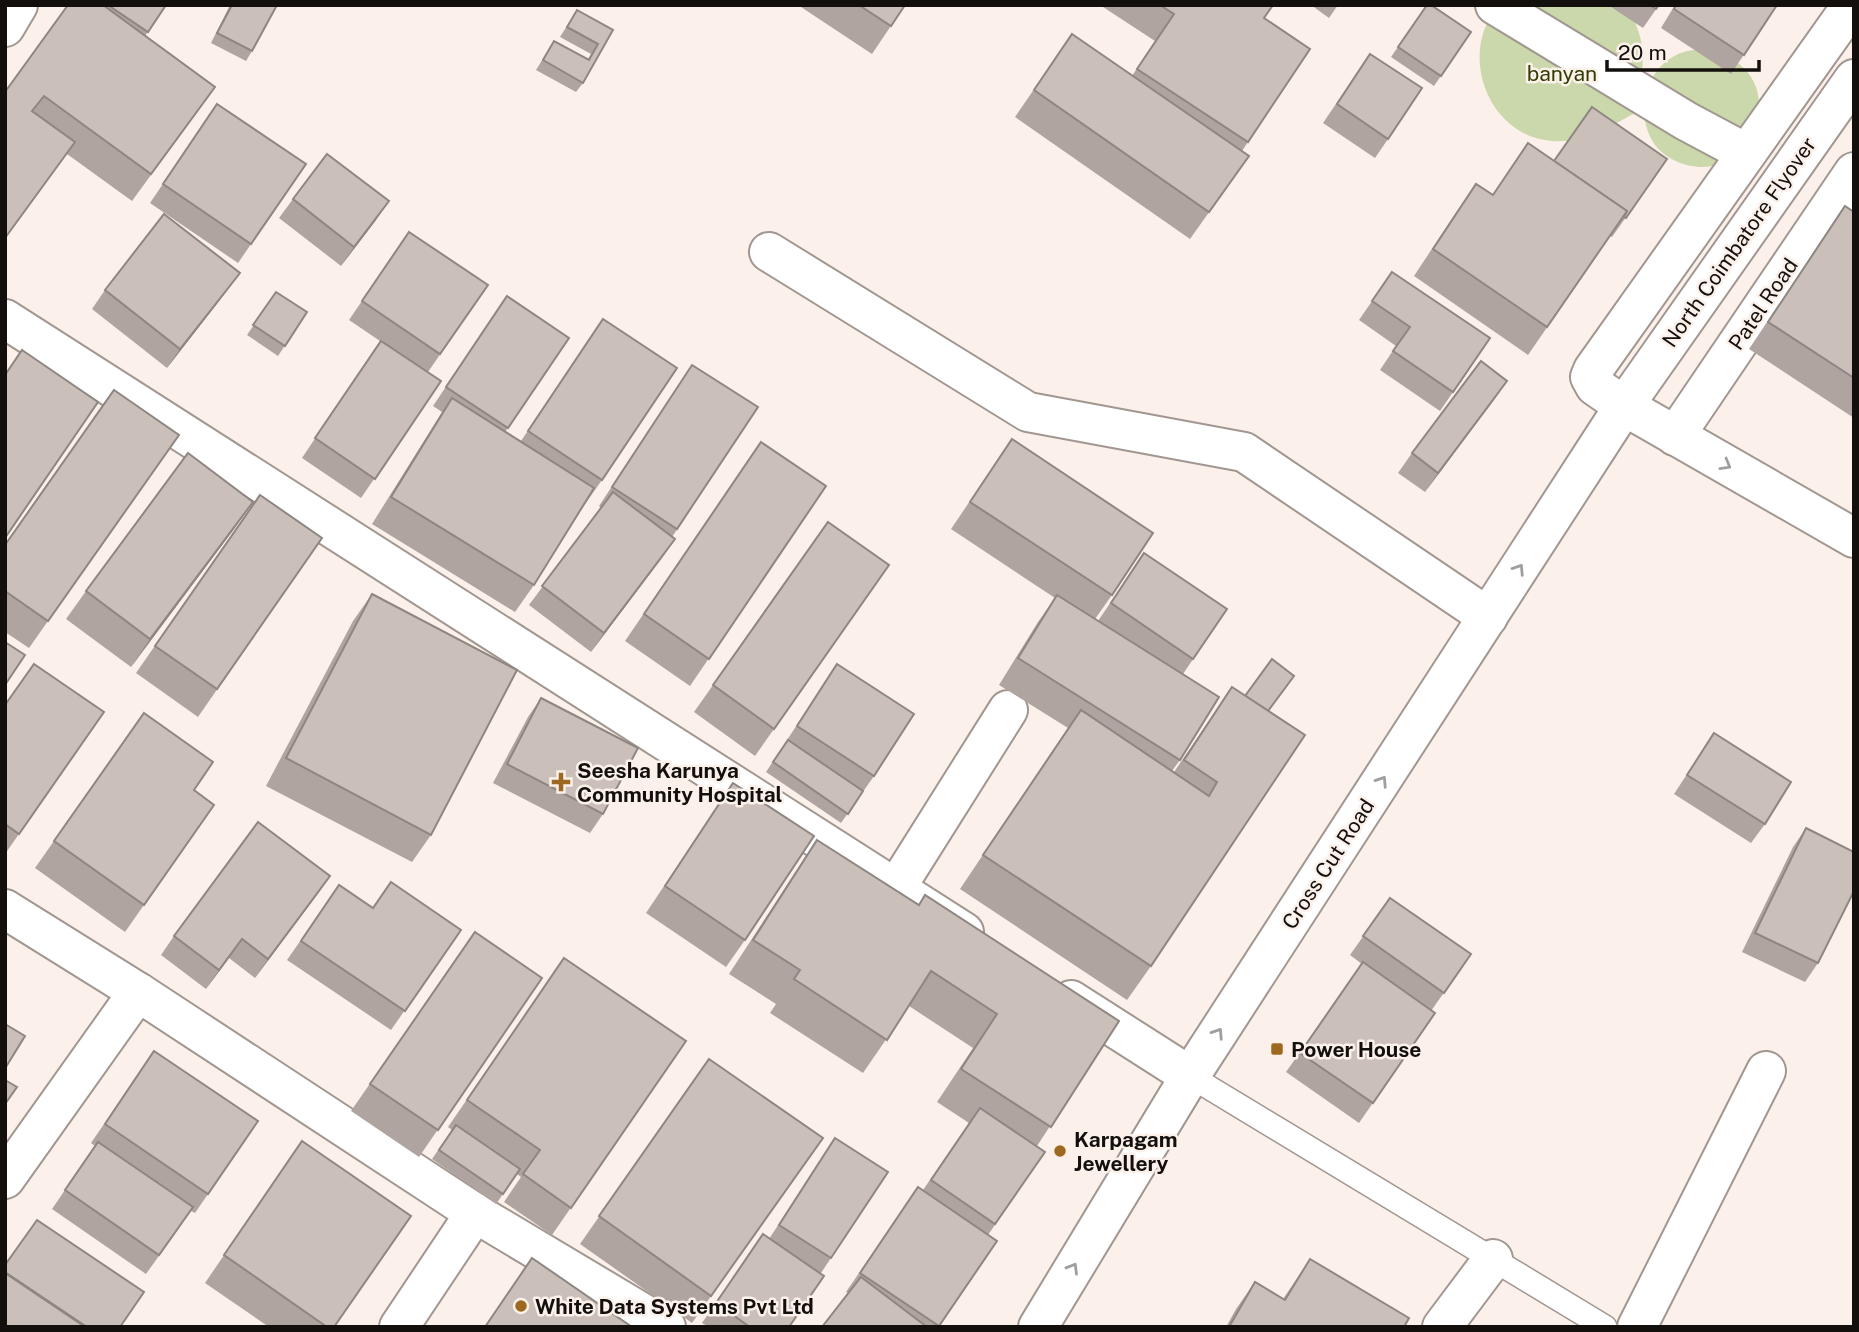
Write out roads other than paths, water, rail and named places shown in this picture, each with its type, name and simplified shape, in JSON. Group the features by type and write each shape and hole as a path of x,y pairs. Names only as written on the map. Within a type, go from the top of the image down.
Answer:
{"street":[{"path":"5,27 18,5"},
{"path":"1495,5 1686,121 1746,153"},
{"path":"1852,5 1592,370 1590,377 1595,386 1625,406 1854,538"},
{"name":"North Coimbatore Flyover","path":"1625,406 1854,79"},
{"name":"Patel Road","path":"1675,436 1854,172"},
{"path":"769,252 1028,412 1244,452 1488,617"},
{"path":"5,319 990,948"},
{"name":"Cross Cut Road","path":"1038,1327 1190,1076 1625,406"},
{"path":"895,888 1008,710"},
{"path":"5,909 138,992 475,1213 664,1326"},
{"path":"1037,978 1190,1076"},
{"path":"5,1179 138,992"},
{"path":"1637,1327 1766,1071"},
{"path":"399,1327 475,1213"},
{"path":"1442,1327 1493,1259"}],"lane":[{"path":"1190,1076 1605,1327"}],"place":[{"name":"Seesha Karunya Community Hospital","path":"561,782"},
{"name":"Power House","path":"1277,1049"},
{"name":"Karpagam Jewellery","path":"1060,1151"},
{"name":"White Data Systems Pvt Ltd","path":"521,1306"}],"park label":[{"name":"banyan","path":"1562,73"}]}
